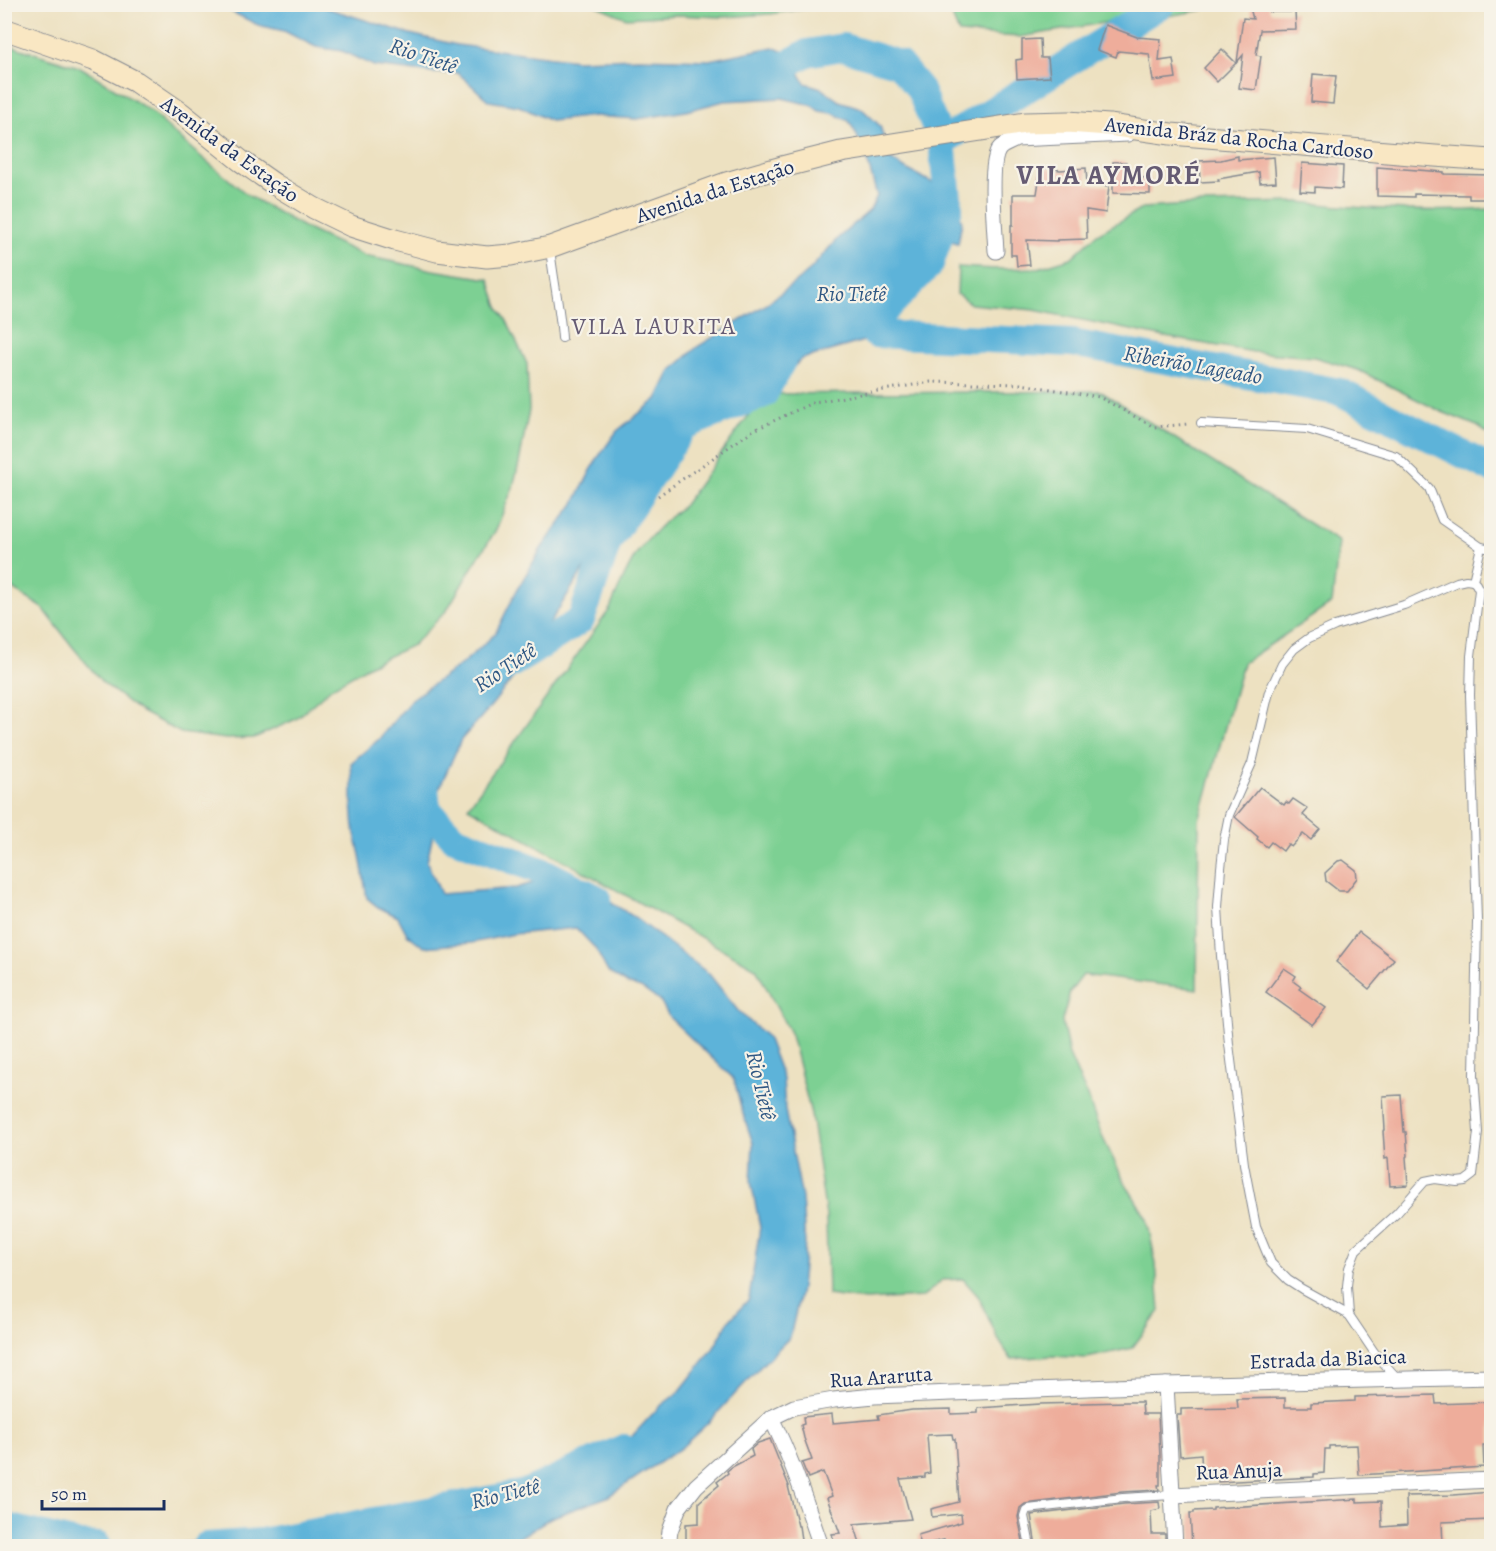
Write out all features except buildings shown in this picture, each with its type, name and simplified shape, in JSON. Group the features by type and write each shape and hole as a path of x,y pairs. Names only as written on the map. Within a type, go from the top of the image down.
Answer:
{"street":[{"name":"Avenida da Estação","path":"4,29 93,60 136,82 181,113 241,162 314,208 351,226 437,251 487,257 550,247 726,183 840,153"},
{"name":"Avenida Bráz da Rocha Cardoso","path":"840,153 988,128 1025,123 1068,122 1326,147 1491,160"},
{"path":"996,251 993,211 994,159 1000,148 1016,139 1123,136 1145,130"},
{"name":"Estrada da Biacica","path":"1166,1385 1491,1377"},
{"path":"1166,1385 1175,1546"},
{"name":"Rua Araruta","path":"668,1546 670,1531 678,1509 696,1486 771,1418 794,1407 874,1396 1166,1385"},
{"path":"771,1418 783,1442 820,1546"},
{"name":"Rua Anuja","path":"1172,1495 1491,1480"}],"lane":[{"path":"550,247 562,338"},
{"path":"1201,423 1307,429 1396,456 1430,488 1442,520 1481,547 1491,549"},
{"path":"1349,1315 1347,1286 1349,1268 1356,1250 1397,1213 1425,1181 1435,1179 1466,1181 1473,1175 1478,1132 1474,1075 1477,921 1470,694 1471,656 1479,590 1473,581 1481,547"},
{"path":"1397,1378 1374,1352 1349,1315 1288,1280 1271,1263 1256,1227 1244,1164 1221,956 1218,907 1224,840 1229,815 1252,763 1269,692 1282,664 1294,649 1309,638 1335,626 1404,605 1457,582 1473,581"},
{"name":"Rua Anuja","path":"1030,1546 1024,1516 1028,1509 1172,1495"}],"path":[{"path":"658,496 752,431 814,402 931,382 1021,384 1099,397 1154,427 1201,423"}],"green space":[{"path":"953,4 1210,5 1202,10 1156,18 1109,22 1020,37 959,33 953,19"},
{"path":"595,5 822,5 770,14 626,18"},
{"path":"5,44 82,68 149,110 249,196 309,230 365,256 489,279 498,307 527,364 529,410 513,487 496,530 447,610 413,645 372,664 332,687 296,719 254,738 226,739 181,733 140,711 102,682 43,608 5,584"},
{"path":"1299,202 1395,210 1491,209 1491,436 1477,426 1442,412 1358,370 1314,357 1254,352 1165,337 1034,310 971,304 957,294 958,267 1038,268 1071,258 1097,234 1143,208"},
{"path":"1100,391 1339,542 1332,603 1243,663 1199,820 1197,989 1083,975 1070,992 1062,1021 1069,1055 1102,1136 1123,1179 1147,1219 1156,1264 1160,1311 1132,1348 1087,1358 1052,1356 1011,1359 998,1339 978,1296 963,1279 942,1280 923,1297 865,1300 828,1295 826,1216 811,1114 791,1035 756,968 468,807 610,609 637,553 684,505 764,394"}],"water":[{"name":"Rio Tietê","path":"222,5 317,5 410,34 457,45 576,60 640,58 709,60 773,47 795,57 805,83 821,88 839,101 861,108 880,126 890,159 951,196 962,221 958,244 940,235 925,248 904,277 892,323 867,340 802,359 764,394 715,405 662,446 523,665 461,740 434,800 432,839 427,862 441,894 516,888 549,878 589,887 636,918 709,974 739,1012 767,1037 783,1079 785,1110 802,1198 805,1243 801,1289 790,1337 681,1448 607,1497 550,1518 506,1546 152,1546 279,1535 316,1536 367,1525 407,1527 475,1516 505,1504 556,1490 594,1460 621,1448 659,1407 679,1392 713,1349 729,1321 749,1299 760,1227 751,1182 753,1143 734,1079 670,1018 661,1002 641,988 627,984 608,972 595,948 576,928 514,934 471,943 424,947 407,934 398,917 378,907 367,898 354,830 351,763 379,739 412,699 463,663 495,634 518,588 541,549 573,505 597,459 617,431 657,399 671,371 697,347 764,306 807,273 838,238 870,210 877,196 869,166 849,121 832,113 819,111 811,105 782,98 724,101 686,111 637,119 594,116 551,121 519,106 489,101 458,73 433,73 374,66 342,51 316,47 284,31 258,25"},
{"path":"5,1524 76,1546 5,1546"}],"waterway":[{"path":"945,140 1162,4"},
{"name":"Rio Tietê","path":"762,78 807,53 843,47 899,64 919,88 942,142 949,208 930,264 871,323"},
{"name":"Ribeirão Lageado","path":"875,334 1072,343 1340,392 1492,469"},
{"name":"Rio Tietê","path":"497,672 581,620 608,542 684,426 764,394 782,361"},
{"name":"Rio Tietê","path":"424,779 427,809 454,838 544,872 598,899"},
{"name":"Rio Tietê","path":"206,1546 261,1542 525,1493 624,1448"},
{"name":"Rio Tietê","path":"4,1526 81,1545 98,1546"}],"district":[{"name":"VILA AYMORÉ","path":"1109,175"},
{"name":"VILA LAURITA","path":"654,326"}]}
